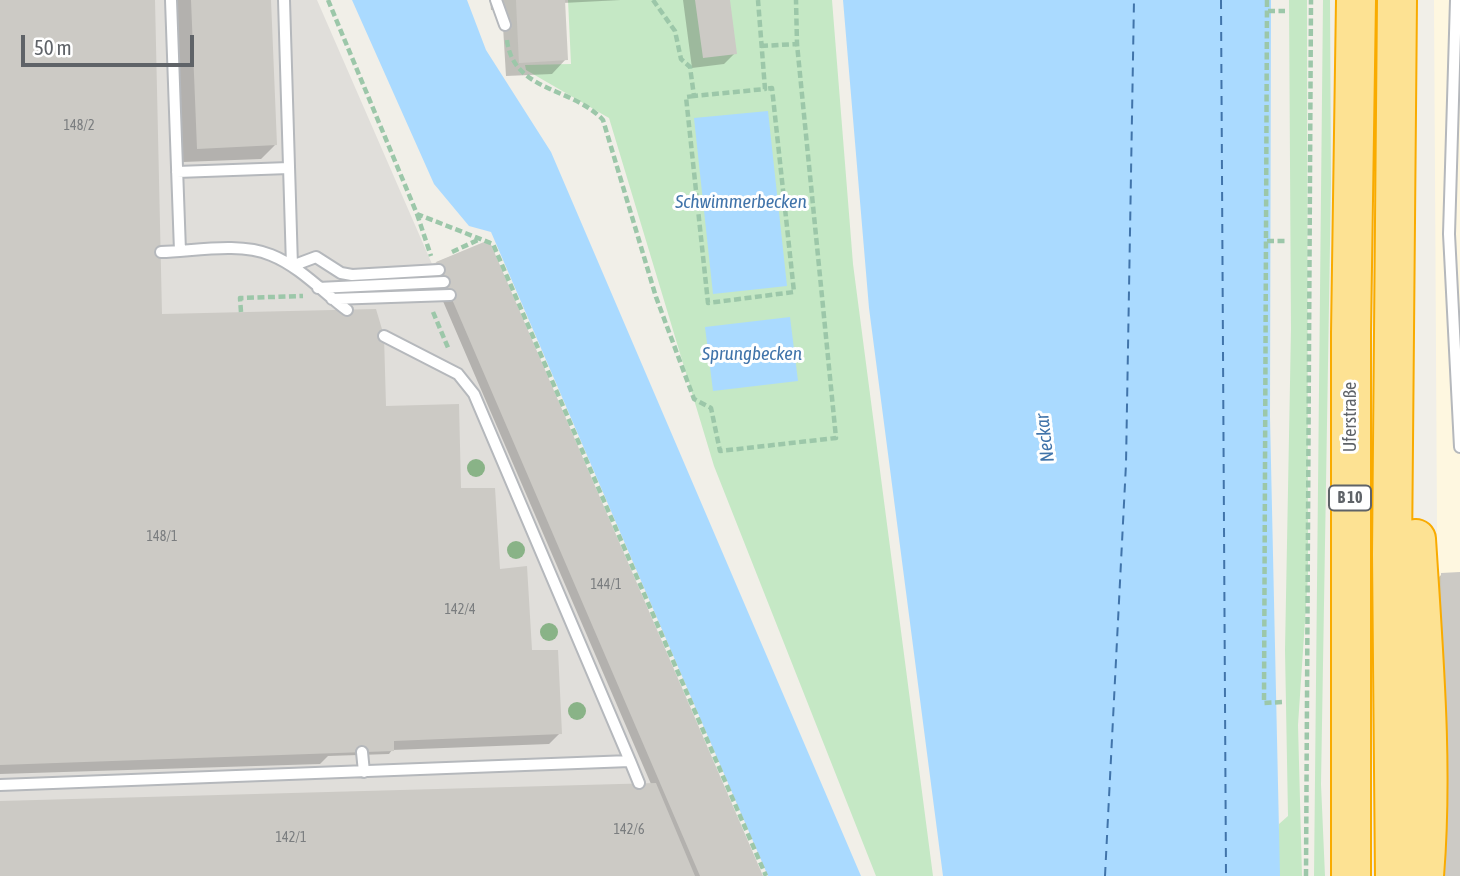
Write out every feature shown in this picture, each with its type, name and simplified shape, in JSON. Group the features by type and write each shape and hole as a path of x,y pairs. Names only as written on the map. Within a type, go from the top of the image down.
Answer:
{"highway":[{"name":"Uferstraße","path":"1352,876 1350,333 1356,0"},
{"name":"B 10","path":"1395,876 1393,440 1397,0"},
{"path":"1393,440 1413,491 1425,684 1429,812 1424,876"}],"lane":[{"path":"171,0 180,251"},
{"path":"284,0 292,267"},
{"path":"496,0 505,25"},
{"path":"1456,0 1449,234 1460,447"},
{"path":"177,172 289,168"},
{"path":"161,252 259,251 292,267 347,310"},
{"path":"292,267 316,257 341,273 352,275 437,267"},
{"path":"316,286 444,282"},
{"path":"332,299 450,295"},
{"path":"384,336 458,374 474,394 639,783"},
{"path":"362,752 363,772"},
{"path":"0,785 630,761"}],"path":[{"path":"328,0 437,267"},
{"path":"653,0 675,31 681,59 690,67 694,96"},
{"path":"758,0 765,89"},
{"path":"505,25 508,47 521,73 533,82 583,103 594,111 606,127 673,346 694,399 711,408 720,451 836,438 797,44 796,0"},
{"path":"1267,0 1264,703 1282,702"},
{"path":"1306,876 1311,0"},
{"path":"1268,11 1285,11"},
{"path":"761,46 797,44"},
{"path":"772,88 794,292 708,303 686,97 694,96 772,88"},
{"path":"417,214 493,244 766,876"},
{"path":"452,252 481,239"},
{"path":"1267,241 1286,241"},
{"path":"241,312 240,298 303,296 316,286"}],"shaded area":[{"path":"0,0 317,0 432,264 489,240 763,876 0,876"},
{"path":"1434,0 1460,0 1460,876 1439,876"}],"green space":[{"path":"568,0 832,0 853,264 933,876 876,876 714,466 609,118 526,70 525,65 571,64"},
{"path":"1289,0 1307,0 1308,576 1298,725 1302,876 1279,876 1279,824 1288,816 1285,650 1291,329"},
{"path":"1323,0 1330,0 1331,184 1321,784 1325,876 1314,876"}],"water":[{"path":"352,0 467,0 486,50 551,152 861,876 768,876 491,232 469,226 434,184"},
{"name":"Neckar","path":"843,0 1271,0 1270,417 1280,876 943,876 869,308"},
{"name":"Schwimmerbecken","path":"768,111 787,286 713,294 694,118"},
{"name":"Sprungbecken","path":"790,317 798,381 713,391 705,327"}],"building":[{"path":"0,0 155,0 162,314 376,309 384,336 386,406 459,404 461,488 495,488 500,569 527,566 532,650 558,650 562,734 394,741 394,751 0,765"},
{"path":"191,0 271,0 277,145 197,149"},
{"path":"516,0 565,0 568,60 519,63"},
{"path":"695,0 730,0 737,54 703,58"},
{"path":"489,240 763,876 700,876 436,262"},
{"path":"1460,572 1460,876 1443,876 1441,573"},
{"path":"656,783 695,876 0,876 0,801"}],"ferry route":[{"path":"1105,876 1126,464 1134,0"},
{"path":"1221,0 1226,876"}]}
